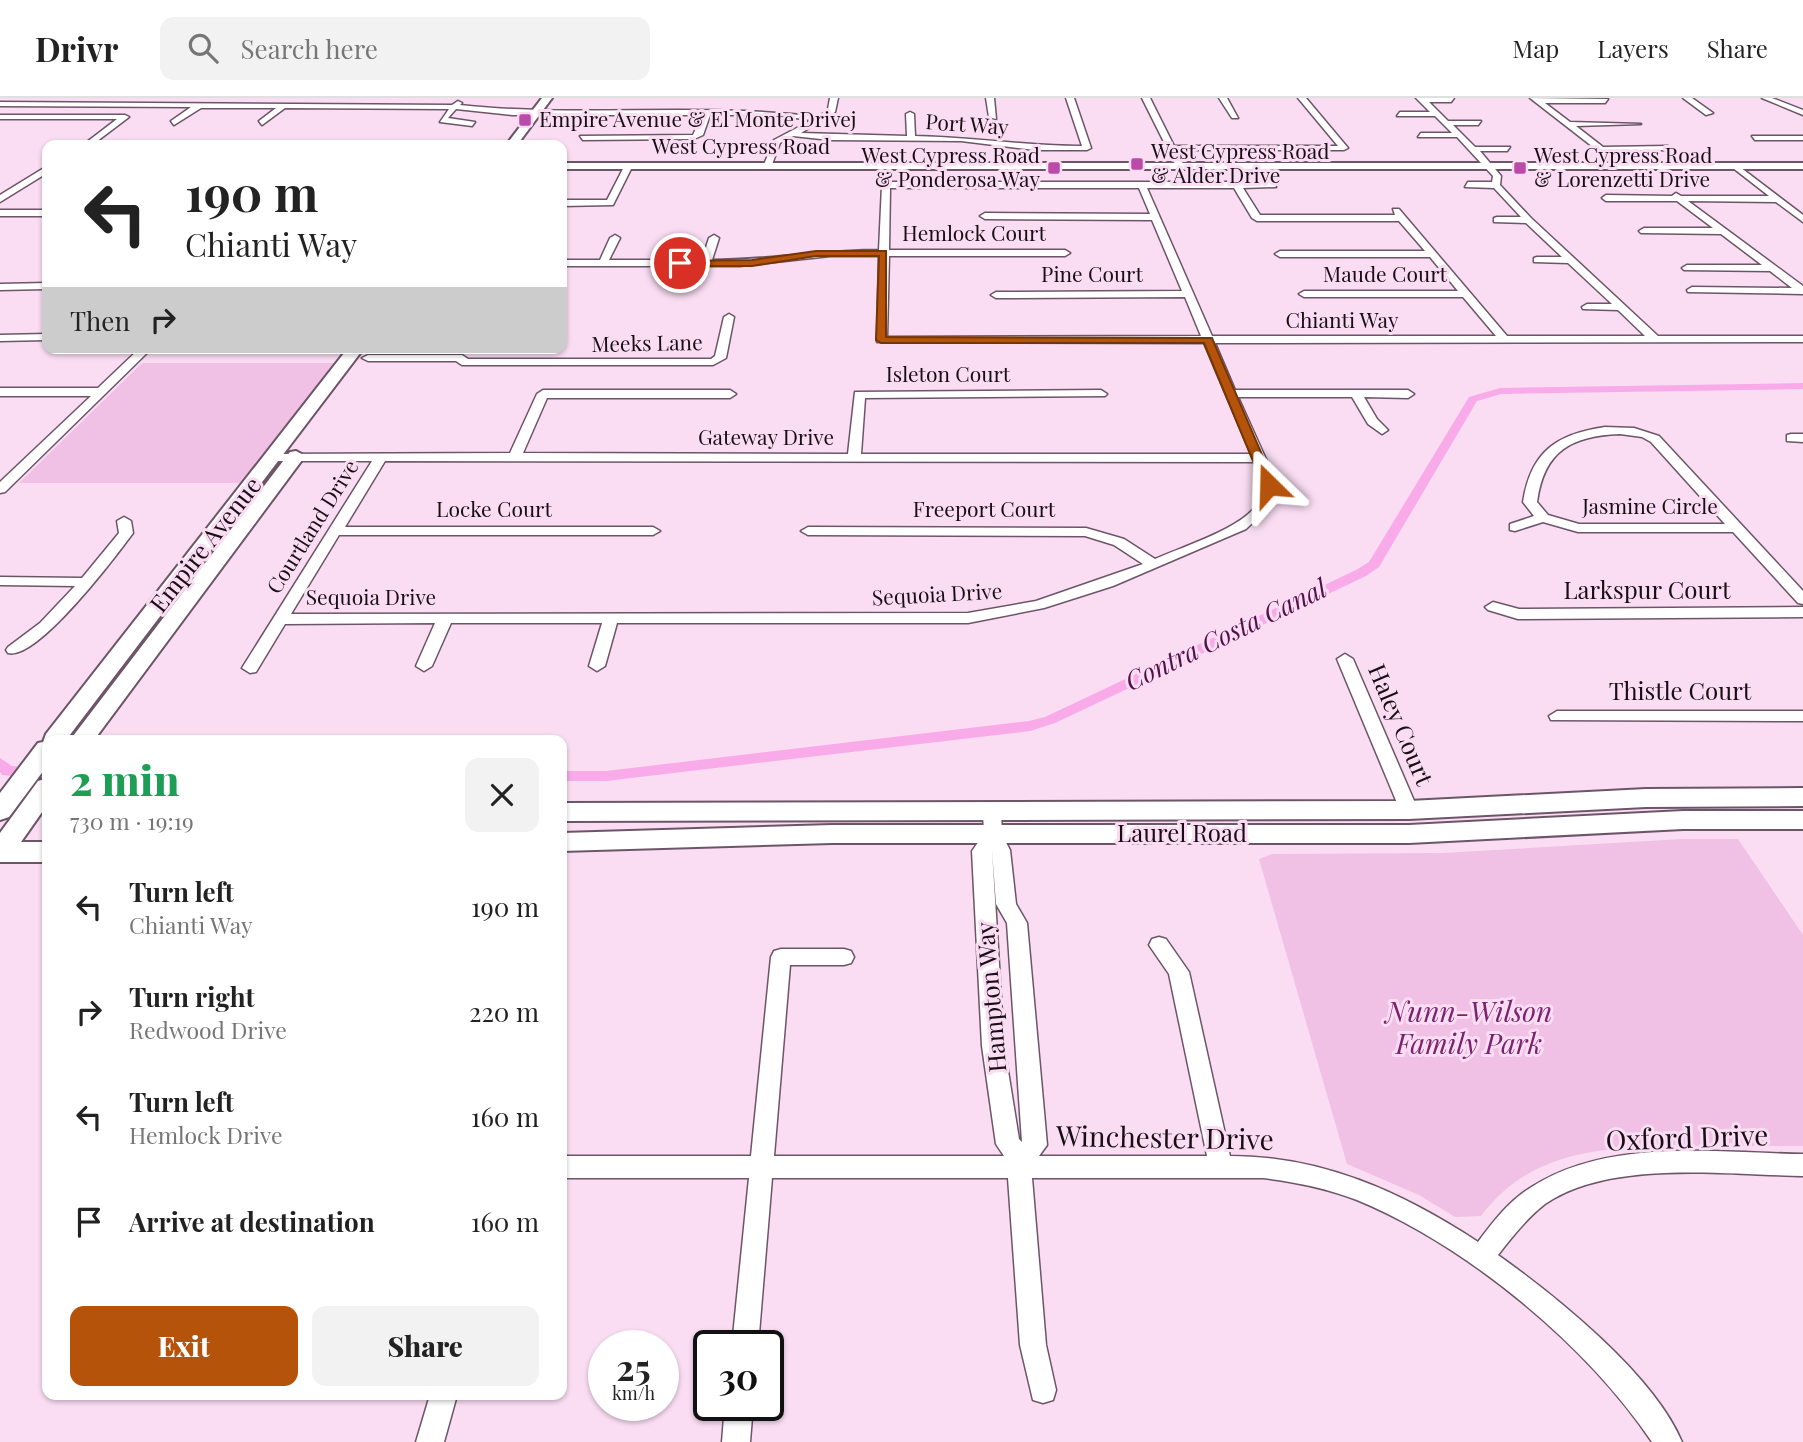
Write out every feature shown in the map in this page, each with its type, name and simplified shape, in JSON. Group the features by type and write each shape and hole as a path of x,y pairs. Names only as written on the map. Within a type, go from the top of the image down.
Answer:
{"main road":[{"path":"527,140 547,98"},
{"path":"516,140 558,98"},
{"name":"West Cypress Road","path":"567,166 1803,166"},
{"name":"Empire Avenue","path":"58,735 285,457 364,354"},
{"name":"Empire Avenue","path":"86,735 285,457 313,433 343,393 365,354"},
{"path":"0,811 42,755"},
{"path":"0,852 42,794"},
{"name":"Laurel Road","path":"567,842 832,834 993,823 1409,810 1646,798 1803,797"},
{"name":"Laurel Road","path":"567,812 1409,834 1683,820 1803,820"},
{"path":"0,852 42,852"}],"street":[{"path":"147,106 160,98"},
{"path":"262,123 294,98"},
{"path":"358,116 378,98"},
{"path":"463,98 443,120 472,124"},
{"path":"767,167 775,145 830,113 834,98"},
{"path":"990,98 993,117"},
{"name":"Port Way","path":"792,134 837,139 961,139 1035,148 1087,148 1070,98"},
{"path":"1146,98 1180,166"},
{"path":"1223,98 1235,116"},
{"path":"1172,148 1344,148 1302,98"},
{"path":"1687,98 1709,113"},
{"path":"1766,98 1803,113"},
{"path":"1421,99 1451,100"},
{"path":"1421,99 1491,166 1497,176 1496,186"},
{"path":"1536,100 1605,101"},
{"path":"1536,100 1623,166"},
{"path":"0,104 454,107 541,113 771,113 820,120"},
{"path":"174,123 198,106"},
{"path":"583,138 694,137 699,135 707,113"},
{"path":"910,114 911,139"},
{"path":"1400,114 1436,114"},
{"path":"0,117 125,117 94,140"},
{"path":"1446,123 1478,123"},
{"path":"1568,124 1637,124"},
{"path":"1421,135 1459,135"},
{"path":"1755,138 1803,138"},
{"path":"1601,149 1668,148"},
{"path":"1473,149 1507,149"},
{"path":"1014,166 1018,185"},
{"path":"1736,166 1758,180 1776,199 1803,219"},
{"path":"567,203 610,203 628,167"},
{"path":"0,199 42,173"},
{"path":"883,253 886,185 1273,185"},
{"name":"Sequoia Drive","path":"281,619 968,618 1012,613 1062,600 1241,526 1257,514 1269,493 1258,457 1142,185"},
{"path":"1237,185 1257,218 1402,218"},
{"path":"1468,185 1496,186 1569,260 1655,339"},
{"path":"1606,198 1676,196 1776,199"},
{"path":"1676,196 1803,291"},
{"path":"1394,208 1504,339"},
{"path":"0,213 42,213"},
{"path":"985,216 1155,217"},
{"path":"1497,220 1528,220"},
{"path":"1644,231 1722,231"},
{"path":"603,263 615,238"},
{"path":"706,263 714,238"},
{"name":"Chianti Way","path":"883,253 881,340 1803,339"},
{"name":"Hemlock Court","path":"567,263 764,262 816,254 1065,253"},
{"path":"1280,254 1433,254"},
{"path":"1537,260 1569,260"},
{"path":"1687,268 1773,268"},
{"path":"0,287 42,286"},
{"path":"1692,290 1803,291"},
{"name":"Pine Court","path":"996,295 1188,294"},
{"name":"Maude Court","path":"1304,294 1466,294"},
{"path":"1587,307 1621,307"},
{"name":"Meeks Lane","path":"436,354 462,358 462,362 502,364 713,362 720,358 729,317"},
{"path":"0,338 42,337"},
{"path":"0,489 141,354"},
{"path":"0,392 101,392"},
{"path":"1231,393 1408,394"},
{"path":"1355,393 1372,421 1382,430"},
{"path":"515,457 543,394 730,394"},
{"name":"Isleton Court","path":"854,457 859,394 1101,394"},
{"path":"1515,527 1543,518 1530,502 1530,493 1555,447 1577,436 1598,432 1637,431 1655,439 1803,600"},
{"name":"Gateway Drive","path":"285,457 1258,457"},
{"name":"Courtland Drive","path":"250,668 381,457"},
{"name":"Jasmine Circle","path":"1543,518 1578,528 1737,528"},
{"path":"14,650 39,635 85,582 126,533 124,522"},
{"name":"Locke Court","path":"335,531 653,531"},
{"name":"Freeport Court","path":"808,531 1086,532 1118,542 1152,563"},
{"path":"0,582 85,582"},
{"name":"Larkspur Court","path":"1493,607 1518,614 1803,612"},
{"path":"424,666 445,620"},
{"path":"597,666 611,620"},
{"name":"Haley Court","path":"1345,659 1409,810"},
{"name":"Thistle Court","path":"1557,716 1803,716"},
{"name":"Hampton Way","path":"993,823 1002,850 1006,904 1017,923 1035,1144 1020,1162 1008,1144 993,1046 981,851 993,823"},
{"path":"1159,945 1180,972 1221,1167"},
{"path":"746,1330 781,957 844,957"},
{"path":"1020,1162 1033,1345 1043,1390"},
{"name":"Winchester Drive","path":"567,1167 1020,1162 1293,1170 1332,1178 1373,1194 1429,1222 1564,1319 1628,1384 1668,1442"},
{"name":"Oxford Drive","path":"1481,1258 1517,1213 1539,1195 1566,1180 1594,1170 1626,1165 1803,1165"},
{"path":"430,1442 442,1400"},
{"path":"736,1442 738,1421"}],"green space":[{"path":"142,363 336,363 243,483 19,483"},
{"name":"Nunn-Wilson Family Park","path":"1682,839 1738,839 1803,935 1803,1146 1651,1147 1596,1151 1545,1165 1522,1177 1500,1194 1481,1216 1455,1217 1419,1195 1347,1164 1259,859 1272,854 1443,853"}],"waterway":[{"name":"Contra Costa Canal","path":"567,776 606,776 1030,726 1050,720 1361,573 1374,564 1473,399 1500,391 1803,386"},
{"name":"Contra Costa Canal","path":"0,763 8,771 42,774"}],"place":[{"name":"Empire Avenue & El Monte Drivej","path":"525,120"},
{"name":"West Cypress Road & Alder Drive","path":"1137,164"},
{"name":"West Cypress Road & Ponderosa Way","path":"1054,168"},
{"name":"West Cypress Road & Lorenzetti Drive","path":"1520,168"}],"route":[{"path":"680,263 752,263 816,254 883,253 881,340 1208,340 1269,485"}]}
